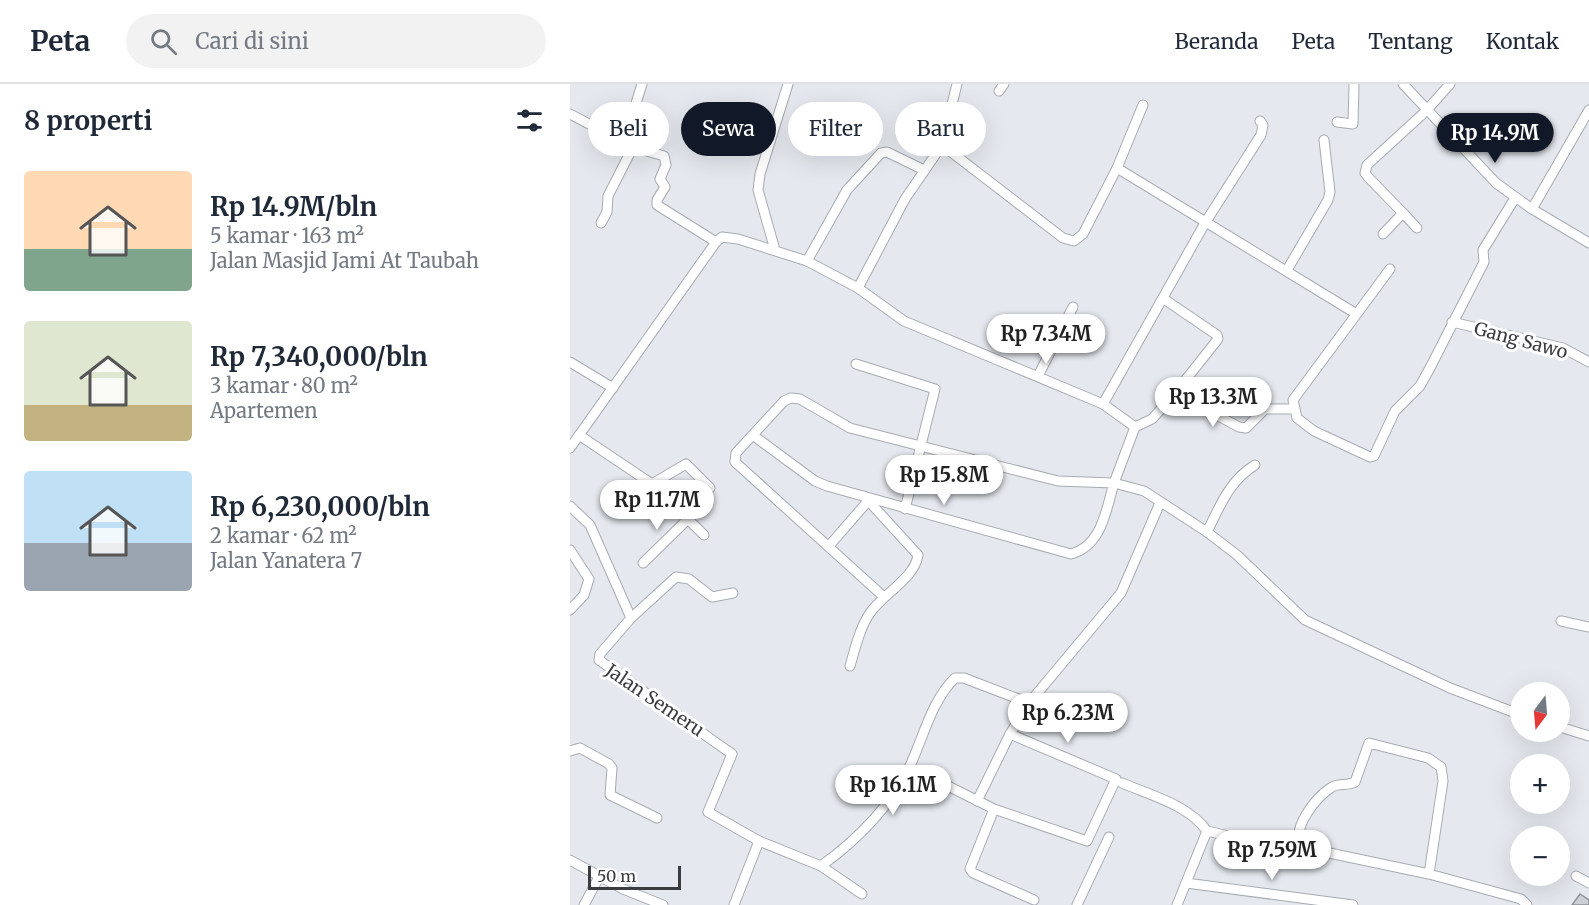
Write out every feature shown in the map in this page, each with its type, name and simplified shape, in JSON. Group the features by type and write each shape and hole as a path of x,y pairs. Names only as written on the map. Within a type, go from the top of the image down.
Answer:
{"street":[{"path":"638,102 642,84"},
{"path":"775,250 758,190 760,174 788,84"},
{"path":"953,102 957,84"},
{"path":"1336,122 1350,126 1353,124 1354,84"},
{"path":"1403,84 1479,167 1515,198 1589,243"},
{"path":"1418,228 1368,177 1365,170 1367,165 1426,111 1450,84"},
{"path":"956,156 1063,238 1074,241 1083,234 1117,168 1143,105"},
{"path":"1532,209 1589,111"},
{"path":"570,114 588,124"},
{"path":"1103,404 1205,223 1261,135 1263,125 1260,121"},
{"path":"1287,270 1328,200 1330,192 1324,140"},
{"path":"807,261 847,190 881,153 887,152 924,170"},
{"path":"601,223 607,212 608,196 624,156"},
{"path":"661,156 666,160 660,178 665,187 657,200 657,205 716,242"},
{"path":"858,288 905,199 934,156"},
{"path":"1117,168 1355,313"},
{"path":"1389,269 1293,400 1293,409 1297,418 1314,431 1365,456 1374,456 1395,411 1420,386 1484,262 1484,250 1515,198"},
{"path":"1383,234 1402,213"},
{"path":"570,448 716,242 728,236 807,261 858,288 903,321 1103,404 1135,427"},
{"path":"754,436 815,481 866,498 1071,554 1085,549 1095,538 1135,427 1152,418 1172,397 1218,339 1217,335 1164,299"},
{"path":"1038,376 1072,307"},
{"name":"Gang Sawo","path":"1452,322 1563,348 1589,362"},
{"path":"570,362 613,388"},
{"path":"856,364 935,388 905,509"},
{"path":"1172,397 1185,398 1239,427 1246,428 1265,409 1293,409"},
{"path":"884,597 735,462 736,453 784,401 791,398 808,404 832,420 850,428 1058,481 1114,483 1144,491 1207,532 1244,561 1305,620 1450,688 1510,711"},
{"path":"579,435 652,484 705,535"},
{"path":"652,484 686,464 710,488"},
{"path":"1207,532 1228,489 1236,479 1255,465"},
{"path":"829,546 866,498"},
{"path":"850,666 866,619 913,567 918,555 866,498"},
{"path":"977,801 1010,734 1029,703 1121,593 1160,503"},
{"path":"570,506 590,525 631,618 676,577 689,579 712,597 733,593"},
{"path":"643,563 689,518"},
{"path":"570,550 589,579 584,595 570,610"},
{"name":"Jalan Semeru","path":"631,618 600,654 598,660 732,754 707,810 759,841"},
{"path":"1561,621 1589,627"},
{"path":"821,866 868,827 892,795 909,768 937,704 955,678 964,678 1029,703"},
{"path":"1570,730 1589,736"},
{"path":"928,776 994,809 1087,842 1116,779 1010,734"},
{"path":"1429,874 1443,781 1441,767 1428,758 1369,743 1355,782 1332,787 1310,809 1300,832 1300,846 1429,874 1521,899 1527,905"},
{"path":"570,751 580,748 609,764 612,768 610,795 657,818"},
{"path":"873,781 892,795"},
{"path":"1122,783 1180,808 1198,819 1207,831 1250,841"},
{"path":"994,809 970,869 974,873 1034,900"},
{"path":"1177,905 1207,831"},
{"path":"1077,905 1109,837"},
{"path":"734,905 759,841 821,866 862,894"},
{"path":"570,860 599,877 663,905"},
{"path":"1576,876 1589,883"},
{"path":"584,905 599,877"},
{"path":"1186,883 1353,905"}],"building":[{"path":"1580,894 1589,900 1589,905 1572,905"}]}
